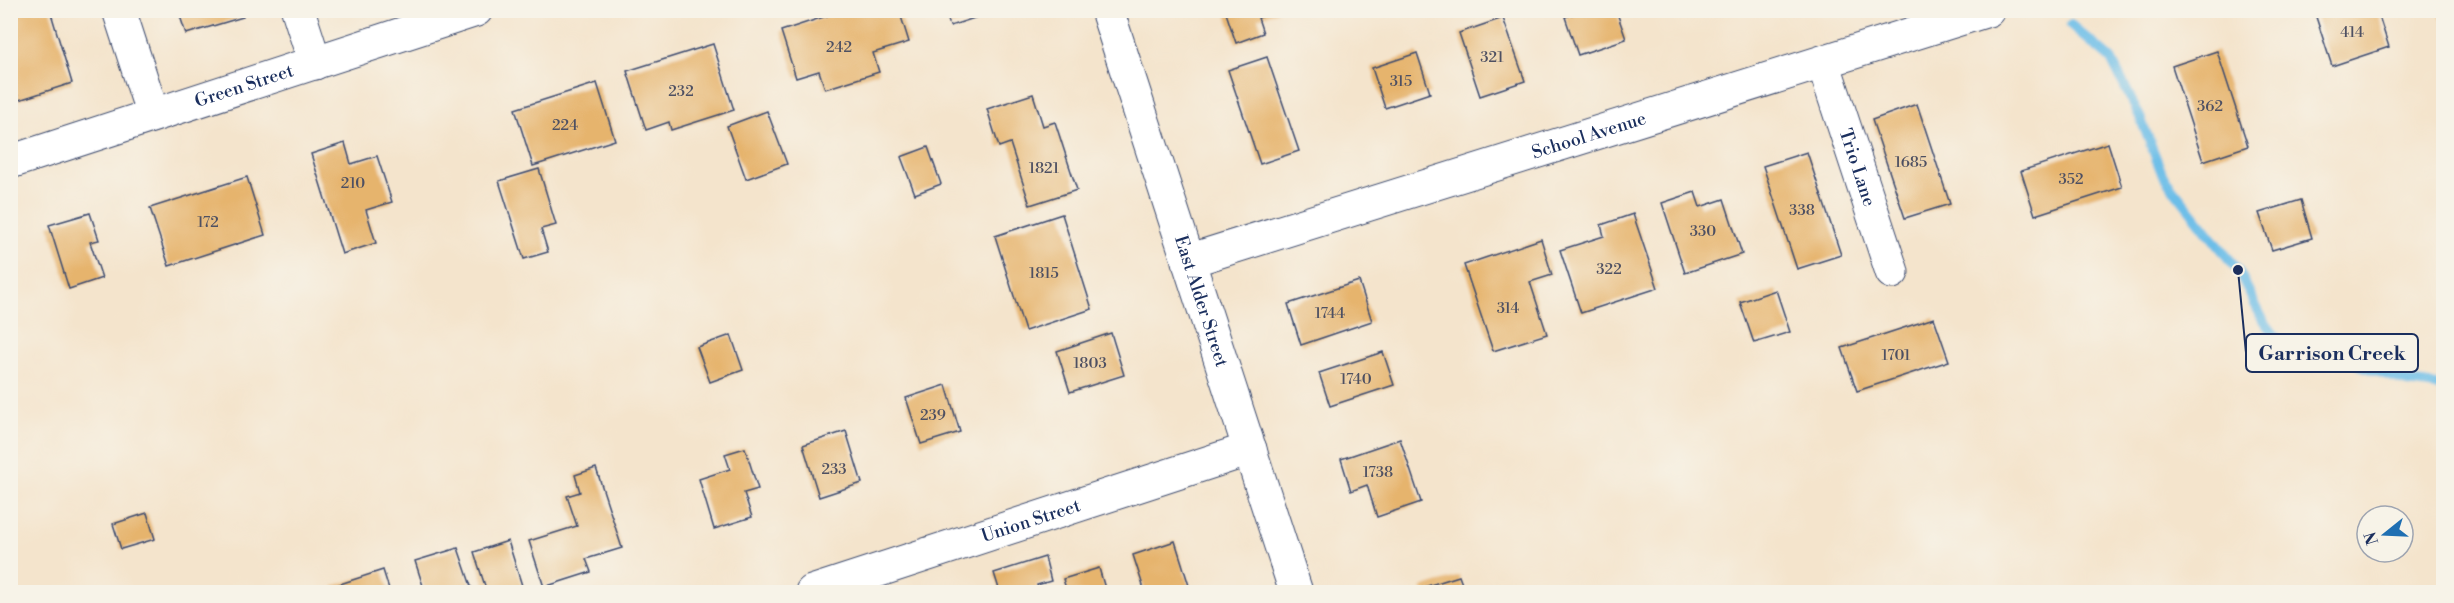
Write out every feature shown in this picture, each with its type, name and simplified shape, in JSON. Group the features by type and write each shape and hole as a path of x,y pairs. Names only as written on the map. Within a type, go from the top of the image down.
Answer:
{"main road":[{"path":"119,10 153,116"},
{"path":"298,10 315,63"},
{"name":"Green Street","path":"10,162 477,10"},
{"name":"East Alder Street","path":"1107,10 1296,592"},
{"name":"School Avenue","path":"1188,261 1988,10"},
{"name":"Trio Lane","path":"1823,62 1892,272"},
{"name":"Union Street","path":"812,592 1250,449"}],"building":[{"path":"10,10 50,10 72,83 19,100 10,72"},
{"path":"178,10 241,10 243,17 186,34"},
{"path":"845,10 899,10 909,42 873,53 879,72 825,89 819,71 796,78 781,31"},
{"path":"945,10 996,10 996,11 950,26"},
{"path":"1225,10 1278,11 1258,18 1263,33 1236,43"},
{"path":"1584,10 1616,10 1626,39 1578,55 1565,17"},
{"path":"2336,10 2377,10 2389,47 2332,66 2316,17"},
{"path":"2438,10 2444,10 2444,24 2443,24"},
{"path":"1503,18 1525,81 1480,96 1459,33"},
{"path":"713,44 734,110 671,130 669,122 646,130 627,71"},
{"path":"2217,51 2248,146 2203,161 2172,66"},
{"path":"1417,53 1430,93 1385,108 1372,68"},
{"path":"1267,57 1299,151 1260,164 1228,70"},
{"path":"597,83 615,140 533,166 515,109"},
{"path":"1033,94 1043,126 1055,122 1077,190 1030,205 1010,143 999,147 987,109"},
{"path":"1917,104 1950,204 1905,218 1872,120"},
{"path":"767,111 787,164 746,179 727,126"},
{"path":"345,143 351,164 377,156 392,202 366,210 376,243 342,254 311,154"},
{"path":"2108,143 2122,187 2035,215 2021,171"},
{"path":"928,147 941,184 915,194 901,157"},
{"path":"1807,152 1841,255 1797,269 1763,166"},
{"path":"539,169 556,225 541,229 548,252 524,259 499,181"},
{"path":"247,177 265,235 169,266 150,208"},
{"path":"1695,192 1700,207 1724,199 1742,254 1685,273 1662,203"},
{"path":"2301,200 2312,238 2272,250 2259,213"},
{"path":"90,213 99,240 90,242 102,278 69,289 49,225"},
{"path":"1062,214 1092,309 1025,331 995,236"},
{"path":"1633,214 1658,288 1581,313 1560,250 1604,236 1601,225"},
{"path":"1541,239 1552,275 1530,282 1547,334 1493,351 1464,265"},
{"path":"1359,281 1372,321 1301,345 1288,304"},
{"path":"1776,290 1790,332 1754,343 1740,302"},
{"path":"1934,318 1949,361 1857,391 1842,348"},
{"path":"1111,333 1124,375 1070,392 1057,351"},
{"path":"731,335 743,370 710,382 697,347"},
{"path":"1383,352 1394,385 1330,406 1319,373"},
{"path":"946,385 960,432 921,444 906,398"},
{"path":"846,431 862,483 819,497 803,445"},
{"path":"1400,439 1421,502 1377,517 1367,485 1351,491 1341,459"},
{"path":"745,448 758,489 744,493 752,517 714,529 699,479 730,469 725,454"},
{"path":"596,468 622,548 586,559 591,572 544,587 529,541 577,526 567,496 580,492 575,475"},
{"path":"147,513 155,539 121,549 113,524"},
{"path":"508,541 524,592 487,592 474,552"},
{"path":"1175,541 1191,592 1145,592 1133,555"},
{"path":"458,548 473,592 425,592 415,561"},
{"path":"1045,557 1051,581 1037,585 1039,592 1000,592 994,573"},
{"path":"1099,568 1106,592 1067,592 1063,579"},
{"path":"383,570 390,592 336,592 334,586"},
{"path":"1459,576 1465,592 1423,592 1421,588"}],"waterway":[{"path":"2071,25 2111,59 2140,117 2163,176 2238,270 2263,320 2294,361 2343,359 2407,382 2444,387"}],"place":[{"name":"Garrison Creek","path":"2238,270"}]}
